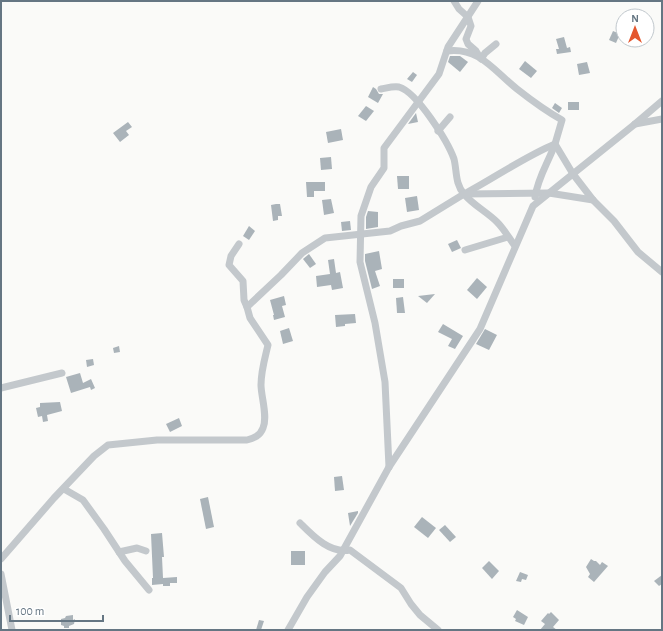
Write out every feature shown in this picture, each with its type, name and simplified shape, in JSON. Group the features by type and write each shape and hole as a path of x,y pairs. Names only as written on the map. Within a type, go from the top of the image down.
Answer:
{"street":[{"path":"454,1 459,9 468,17 471,26 466,39 468,44 476,51 481,59"},
{"path":"389,467 385,382 375,323 360,262 362,234 361,216 371,187 384,168 384,148 440,74 448,47 478,1"},
{"path":"481,59 485,53 496,44"},
{"path":"288,630 307,597 342,552 389,467 480,329 533,206 539,178 550,159 556,144 562,120 538,106 515,88 490,64 464,51 447,51"},
{"path":"381,89 398,87 406,91 419,102 454,159 457,180 464,194 498,223 515,246"},
{"path":"533,206 662,101"},
{"path":"438,131 450,117"},
{"path":"635,124 662,119"},
{"path":"556,144 573,174 593,200 614,221 638,252 662,272"},
{"path":"247,307 302,253 325,238 390,231 401,226 420,221 541,150 556,144"},
{"path":"464,194 549,193 593,200"},
{"path":"465,250 508,237"},
{"path":"1,558 94,456 108,445 157,440 247,440 257,437 264,427 261,383 263,364 268,345 250,318 244,300 243,281 229,265 231,256 239,244"},
{"path":"1,388 62,373"},
{"path":"64,489 83,500 119,552 149,590"},
{"path":"300,523 330,548 342,552 350,550"},
{"path":"348,540 350,550 401,588 420,615 438,630"},
{"path":"119,552 137,548 146,551"},
{"path":"1,574 12,630"}],"building":[{"path":"613,31 615,32 615,43 609,40"},
{"path":"564,37 567,48 570,47 571,52 557,54 556,49 559,49 556,39"},
{"path":"450,56 460,56 468,62 460,72 448,62"},
{"path":"525,61 537,71 531,78 519,69"},
{"path":"587,62 590,73 579,75 577,64"},
{"path":"413,72 417,75 412,82 407,79"},
{"path":"373,87 379,94 383,94 378,103 368,97"},
{"path":"568,102 579,102 579,110 568,110"},
{"path":"555,103 562,108 559,113 552,108"},
{"path":"366,106 374,111 366,121 358,116"},
{"path":"416,113 418,122 408,124"},
{"path":"128,122 132,127 126,131 129,135 120,142 113,133"},
{"path":"341,129 343,140 328,143 326,132"},
{"path":"331,157 332,169 321,170 320,158"},
{"path":"397,176 409,176 409,189 398,189"},
{"path":"306,182 325,182 325,191 314,191 314,197 307,197"},
{"path":"417,196 419,210 407,212 405,198"},
{"path":"331,199 334,213 324,215 322,200"},
{"path":"280,204 282,216 278,216 278,220 273,221 271,205"},
{"path":"368,211 378,212 378,227 366,229 366,217"},
{"path":"350,221 351,230 342,231 341,222"},
{"path":"249,226 255,231 249,240 243,236"},
{"path":"457,240 461,248 452,252 448,244"},
{"path":"379,251 382,269 375,271 380,286 372,289 365,261 365,254"},
{"path":"309,254 316,264 310,268 303,259"},
{"path":"334,259 336,273 340,272 343,288 332,290 331,285 317,287 316,276 330,274 328,260"},
{"path":"477,278 487,287 477,299 467,290"},
{"path":"393,279 404,279 404,288 393,288"},
{"path":"435,294 427,303 418,296"},
{"path":"284,296 286,305 282,306 285,317 274,320 270,300"},
{"path":"403,297 405,313 397,313 396,298"},
{"path":"355,314 356,323 336,327 335,315"},
{"path":"443,324 463,336 455,349 448,346 452,339 438,332"},
{"path":"289,328 293,341 283,344 280,331"},
{"path":"485,329 497,335 489,350 476,344"},
{"path":"119,346 120,352 114,353 113,348"},
{"path":"93,359 94,365 87,367 86,360"},
{"path":"80,373 83,383 91,379 95,388 91,390 90,387 71,393 66,377"},
{"path":"60,402 62,411 47,415 48,421 43,422 42,416 38,417 36,408 40,407 40,403"},
{"path":"179,418 182,426 170,432 166,424"},
{"path":"342,476 344,490 335,491 334,477"},
{"path":"208,497 214,527 206,529 200,499"},
{"path":"358,511 358,513 350,526 348,513"},
{"path":"422,517 436,528 428,538 414,527"},
{"path":"445,525 456,537 450,542 439,530"},
{"path":"162,533 164,557 162,557 163,578 177,577 177,583 170,583 170,586 163,586 163,584 152,585 151,534"},
{"path":"291,551 305,551 305,565 291,565"},
{"path":"591,559 600,565 602,562 608,566 594,582 588,577 590,574 586,567"},
{"path":"489,561 499,571 492,579 482,568"},
{"path":"520,572 528,575 526,580 522,579 521,582 516,581"},
{"path":"662,575 662,584 659,586 654,581"},
{"path":"517,610 528,617 524,625 515,621 516,619 513,617"},
{"path":"551,612 559,620 553,627 557,630 540,630 545,624 541,621 548,613 549,614"},
{"path":"73,615 73,620 75,619 74,624 69,626 69,628 64,628 64,626 61,625 61,619 65,618 66,616"},
{"path":"259,620 264,621 261,630 256,630"}]}
